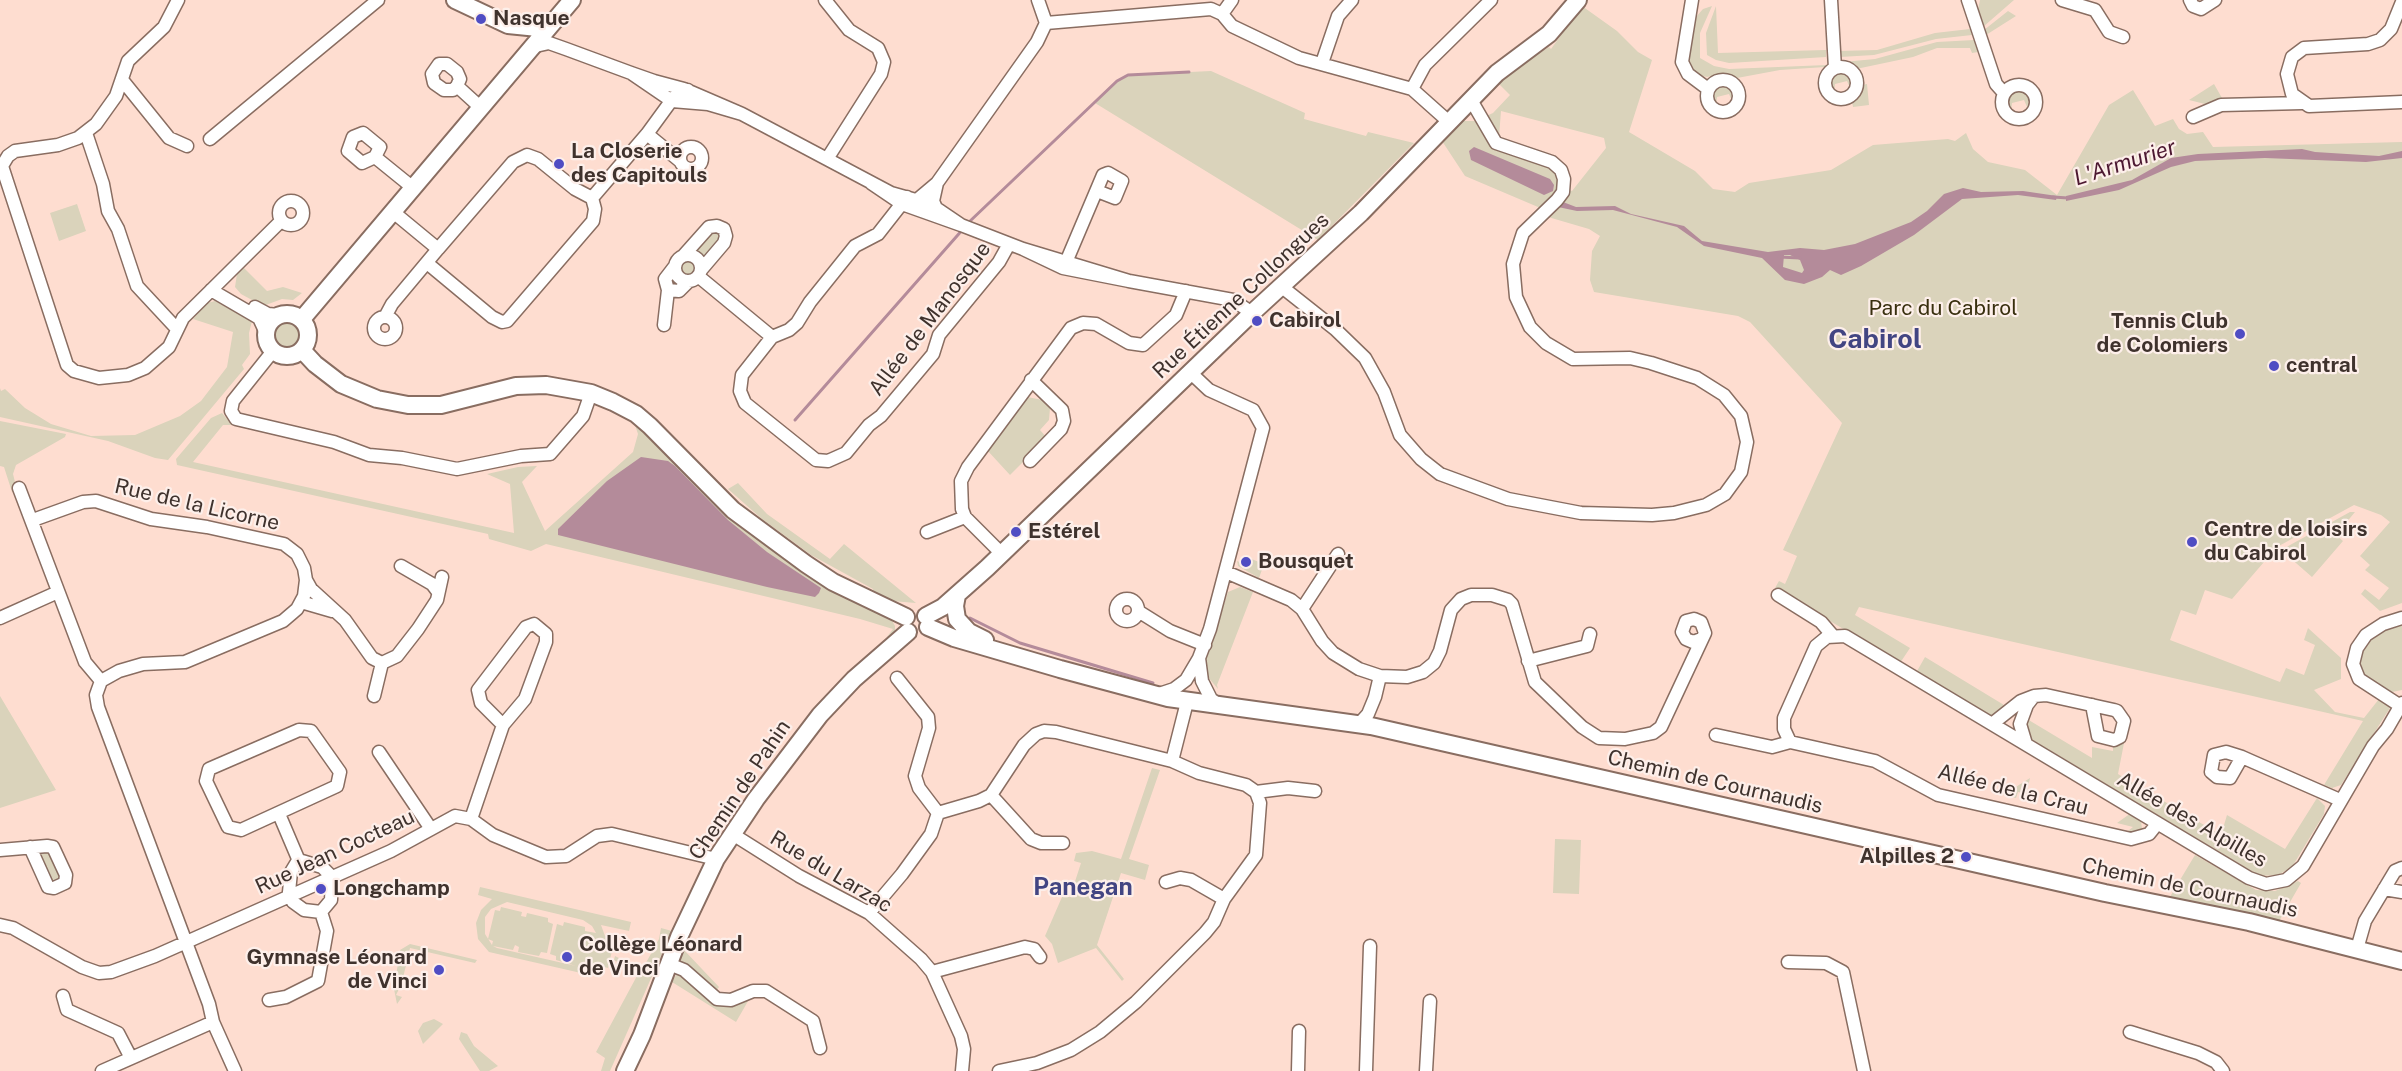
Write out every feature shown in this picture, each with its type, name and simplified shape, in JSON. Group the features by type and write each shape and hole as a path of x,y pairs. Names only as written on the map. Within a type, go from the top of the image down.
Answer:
{"street":[{"path":"178,0 164,27 129,61 123,81 111,105 87,133 50,148 15,151 8,156 2,166 17,219 28,240 31,261 63,358 74,371 86,375 113,378 128,375 159,357 170,347 183,318 281,221"},
{"path":"210,139 378,0"},
{"path":"455,0 516,26 549,26"},
{"path":"302,319 572,0"},
{"path":"825,0 849,30 878,48 884,62 881,74 827,159"},
{"path":"1038,0 1046,23 1205,10 1222,14 1232,26 1307,61 1322,63 1331,69 1412,89 1449,122"},
{"path":"1222,14 1232,0"},
{"path":"1322,63 1338,16 1352,0"},
{"path":"1412,89 1425,65 1491,0"},
{"name":"Rue Étienne Collongues","path":"927,622 1002,554 1252,314 1361,213 1497,73 1549,34 1578,0"},
{"path":"1686,0 1697,0"},
{"path":"1692,0 1681,59 1688,74 1708,88"},
{"path":"1831,0 1835,68"},
{"path":"1968,0 1995,81 2004,93"},
{"path":"2062,0 2095,10 2109,32 2123,37"},
{"path":"2190,0 2193,6 2201,9 2213,1"},
{"path":"2302,103 2288,86 2288,69 2297,52 2310,46 2368,44 2380,40 2391,29 2402,2"},
{"name":"Allée de Manosque","path":"1009,244 999,262 939,335 933,354 846,453 830,461 814,459 742,399 740,391 742,375 772,337 789,330 797,323 810,302 855,246 878,234 911,203 937,183 1037,42 1046,23"},
{"path":"516,26 532,45"},
{"path":"549,26 566,49"},
{"path":"532,45 549,44 566,49 663,84 708,104 742,114 911,203 965,227 1065,265 1129,281 1233,300 1252,314"},
{"path":"631,72 672,101"},
{"path":"123,81 169,138 186,146"},
{"path":"663,84 669,90 672,101"},
{"path":"2263,104 2288,86"},
{"path":"457,87 480,107"},
{"path":"592,198 647,134 676,94 689,96"},
{"path":"1282,287 1335,329 1365,358 1384,392 1400,435 1420,459 1440,474 1508,498 1581,513 1652,515 1674,513 1706,505 1725,494 1742,472 1748,442 1741,416 1724,395 1697,378 1639,360 1573,359 1546,343 1530,327 1516,297 1513,264 1523,233 1557,200 1563,192 1564,179 1561,170 1552,162 1496,143 1471,100"},
{"path":"2193,117 2221,105 2302,103 2316,107 2353,102 2402,102"},
{"path":"87,133 104,184 108,211 118,229 137,286 177,329"},
{"path":"647,134 680,161"},
{"path":"384,317 392,304 438,249 519,157 527,156 538,159 575,189 592,198 595,209 593,221 507,321 502,322 492,317 427,263"},
{"path":"375,157 412,187"},
{"path":"933,206 937,183"},
{"path":"1065,265 1097,191"},
{"path":"911,203 933,206 965,227"},
{"path":"392,211 438,249"},
{"path":"664,325 668,290 665,279 710,227 717,226 724,229 726,240 696,276 679,291 668,290"},
{"path":"684,255 691,255 698,259 696,276"},
{"path":"675,266 679,278 696,276 772,337"},
{"path":"214,287 263,312 288,314 302,319 309,335 302,350 288,356 273,351 259,318 214,287"},
{"path":"1002,554 965,517 960,498 964,473 1066,332 1080,323 1096,324 1134,345 1149,342 1176,315 1186,291"},
{"path":"266,333 271,321 279,315"},
{"path":"302,350 315,364 341,384 377,399 408,405 441,405 516,386 546,385 591,393 636,414 733,510 806,564 907,625 916,611 927,622"},
{"path":"273,351 233,400 231,411 236,418 334,442 369,455 402,458 456,469 521,456 550,454 584,416 591,393"},
{"path":"1172,761 1186,680 1205,645 1262,437 1262,424 1250,407 1209,390 1192,374"},
{"path":"1030,461 1061,429 1064,421 1062,410 1031,380"},
{"path":"19,488 87,667 101,681"},
{"name":"Rue de la Licorne","path":"33,520 83,502 101,502 151,519 207,527 284,544 297,554 306,580"},
{"path":"927,532 965,517"},
{"path":"1302,609 1338,554"},
{"path":"401,566 432,584 438,591"},
{"path":"1226,572 1281,594 1302,609 1322,641 1333,653 1359,669 1380,676 1407,677 1429,667 1438,657 1453,606 1465,596 1477,594 1501,597 1512,604 1528,661 1539,687 1590,734 1599,738 1625,739 1653,733 1661,727 1701,639"},
{"path":"374,696 382,663 396,656 418,628 437,600 442,577"},
{"path":"235,1071 213,1022 98,707 96,695 101,681 109,675 137,665 185,662 283,621 301,602 306,580"},
{"path":"306,580 312,589 345,620 372,658 382,663"},
{"path":"0,618 58,592"},
{"name":"Allée des Alpilles","path":"1778,595 1821,622 1833,636 1850,638 2249,879 2273,884 2286,880 2300,870 2340,801 2401,705 2358,679 2353,664 2356,648 2366,635 2383,624 2402,618"},
{"name":"Chemin de Cournaudis","path":"957,596 955,613 961,624 980,638 1018,656"},
{"path":"301,602 336,612"},
{"path":"1138,611 1148,615 1170,631 1205,645"},
{"name":"Chemin de Cournaudis","path":"927,622 954,638 1155,695 1184,701 1365,725 2105,893 2249,922 2402,961"},
{"path":"503,725 481,703 478,690 526,627 534,624 546,634 546,642 525,699 503,725 471,819 493,835 546,857 566,856 597,836 607,834 689,854 713,866"},
{"name":"Chemin de Pahin","path":"625,1071 713,866 756,800 820,715 907,625"},
{"path":"1528,661 1587,646 1590,634"},
{"path":"1790,742 1784,729 1784,718 1816,646 1833,636"},
{"path":"1199,658 1202,681 1211,699 1221,706"},
{"path":"1365,725 1366,717 1376,697 1380,676"},
{"path":"897,678 928,717 929,728 915,776 919,788 938,813"},
{"path":"1155,695 1169,691 1186,680 1202,681"},
{"path":"1992,724 2021,701 2034,696 2046,695 2092,705"},
{"path":"2025,744 2020,724 2026,705 2034,696"},
{"path":"299,730 307,730 314,735 340,772 340,781 334,788 279,814 241,830 230,829 206,782 207,773 212,766 299,730"},
{"path":"938,813 979,801 991,795 1024,745 1035,734 1044,731 1172,761 1199,773 1246,785 1256,792 1260,803 1256,855 1224,898 1214,922 1205,933 1136,1002 1100,1032 1059,1055 1037,1063 999,1071"},
{"name":"Allée de la Crau","path":"1716,735 1772,747 1790,742 1875,761 1938,795 2131,839 2145,836 2157,824"},
{"path":"379,752 431,829"},
{"path":"2242,758 2340,801"},
{"path":"1256,792 1288,788 1315,791"},
{"path":"991,795 1031,839 1041,843 1063,843"},
{"path":"869,913 902,874 931,834 938,813"},
{"path":"279,814 299,861"},
{"name":"Rue Jean Cocteau","path":"0,924 13,928 82,967 99,973 125,968 408,843 451,817 471,819"},
{"name":"Rue du Larzac","path":"734,834 799,876 869,913 932,972 961,1036 964,1050 962,1071"},
{"path":"0,850 30,847"},
{"path":"299,861 318,865 332,877 331,900 321,912"},
{"path":"299,861 289,877 290,896 304,910 321,912"},
{"path":"2356,949 2365,921 2395,871 2402,868"},
{"path":"1166,882 1174,878 1185,878 1224,898"},
{"path":"2384,889 2402,892"},
{"path":"269,1000 286,998 318,981 327,931 321,912"},
{"path":"1366,1071 1370,946"},
{"path":"932,972 1024,947 1034,949 1040,957"},
{"path":"1788,962 1826,963 1843,972 1864,1071"},
{"path":"669,964 684,970 717,999 729,1001 756,990 766,991 813,1021 820,1048"},
{"path":"63,996 67,1010 118,1033 131,1058"},
{"path":"1426,1071 1430,1001"},
{"path":"102,1071 213,1022"},
{"path":"1298,1071 1299,1031"},
{"path":"2130,1032 2198,1053 2216,1062 2223,1071"}],"green space":[{"path":"1980,0 2014,0 1983,27 1978,10"},
{"name":"Parc du Cabirol","path":"1582,6 1617,31 1638,52 1652,60 1629,132 1695,171 1713,189 1735,192 1749,183 1831,170 1873,145 1948,139 1955,141 1966,133 1973,149 1988,162 2025,170 2057,195 2109,105 2133,90 2155,126 2173,119 2179,129 2187,134 2203,132 2213,147 2402,142 2402,603 2380,611 2361,594 2365,589 2379,600 2389,588 2365,570 2370,565 2360,556 2390,522 2381,515 2354,505 2277,547 2232,599 2205,590 2196,615 2181,610 2170,640 2280,682 2286,668 2304,675 2315,645 2304,640 2308,628 2341,658 2341,679 2314,690 2335,712 2364,718 2379,699 2390,708 2341,785 2332,788 2324,785 2363,721 1859,607 1855,615 1910,648 1900,663 1775,588 1779,581 1785,584 1797,556 1783,550 1842,423 1750,322 1738,316 1594,292 1590,280 1592,251 1600,236 1589,229 1548,217 1538,207 1465,176 1442,141 1461,121 1475,121 1493,113 1510,95 1498,83 1511,71 1549,47 1551,49","holes":["1501,111 1604,138 1606,148 1572,191 1569,190 1569,174 1559,159 1499,137"]},
{"path":"1712,6 1700,33 1700,58 1714,66 1729,69 1827,65 1737,78 1725,73 1707,77 1700,75 1693,69 1688,57 1696,17 1703,9"},
{"path":"1716,6 1718,53 1826,50 1826,57 1729,63 1716,60 1707,55 1706,33"},
{"path":"2008,11 2016,16 1986,35 1984,30"},
{"path":"1970,29 1972,35 1936,39 1874,55 1840,57 1838,51 1877,50 1935,33"},
{"path":"1974,40 1978,52 1972,53 1970,48 1937,48 1913,57 1856,69 1843,62 1875,59 1937,42"},
{"path":"1211,71 1305,113 1304,119 1366,136 1368,132 1414,143 1318,240 1095,103 1117,81 1128,75"},
{"path":"1839,71 1852,77 1851,90 1847,81 1835,84 1834,93 1829,80"},
{"path":"1721,84 1734,90 1733,103 1729,94 1717,97 1716,106 1711,93"},
{"path":"1867,84 1869,105 1853,107 1852,101 1859,94 1862,85"},
{"path":"2214,84 2222,98 2205,104 2189,100"},
{"path":"2016,90 2029,95 2028,109 2024,100 2012,103 2011,112 2008,108 2008,95"},
{"path":"77,204 86,231 59,241 50,213"},
{"path":"710,231 719,232 722,239 704,262 694,252"},
{"path":"688,258 695,261 698,268 695,275 688,278 681,275 678,268 681,261"},
{"path":"243,267 267,291 283,287 302,293 293,300 282,299 263,306 241,294 235,287 237,274"},
{"path":"215,301 252,321 249,333 250,354 242,365 244,369 168,460 155,458 108,441 0,417 0,388 1,391 5,389 25,408 51,424 91,436 135,435 180,416 201,401 227,367 233,332 193,319 207,303"},
{"path":"286,320 297,325 302,336 297,347 286,352 275,347 270,336 275,325"},
{"path":"1027,397 1043,400 1050,408 1049,420 1040,430 1047,438 1010,475 987,450"},
{"path":"222,413 232,425 223,425 193,462 514,533 510,484 487,474 518,467 537,466 522,482 545,531 633,452 638,434 634,422 745,529 826,586 890,617 895,626 895,634 892,638 887,637 893,629 860,619 546,544 531,551 489,539 488,534 177,465 176,459 211,418"},
{"path":"0,421 66,434 65,437 16,465 13,474 17,490 12,492 4,467 0,466"},
{"path":"738,483 767,514 830,559 844,544 916,603 892,601 874,594 873,589 811,555 762,519 728,489"},
{"path":"2350,512 2355,512 2336,535 2343,541 2312,577 2281,550"},
{"path":"1249,558 1264,564 1259,578 1238,566 1237,561 1246,565"},
{"path":"1240,587 1253,592 1217,685 1218,689 1208,677 1206,659 1228,592"},
{"path":"2402,622 2402,690 2392,692 2367,681 2360,670 2359,657 2375,635"},
{"path":"1925,657 2004,705 1995,715 1988,715 1916,673"},
{"path":"0,696 56,790 0,808"},
{"path":"2027,719 2092,758 2092,747 2113,751 2113,743 2125,738 2118,774 2221,835 2227,815 2285,849 2317,798 2325,806 2324,814 2292,867 2278,875 2260,876 2031,739 2027,730"},
{"path":"1152,768 1160,770 1129,859 1149,865 1145,880 1121,873 1097,945 1124,979 1122,981 1096,948 1058,963 1052,944 1045,936 1062,897 1070,897 1081,863 1074,861 1076,853 1092,851 1121,859"},
{"path":"2030,778 2025,801 2022,800 2023,793 2018,792 2016,798 2003,795"},
{"path":"2131,813 2141,821 2142,829 2139,833 2124,834 2133,827 2117,823"},
{"path":"1555,839 1581,840 1579,894 1553,893"},
{"path":"49,850 62,875 58,882 49,882 40,854"},
{"path":"2195,855 2256,890 2275,891 2298,881 2301,883 2278,923 2168,900"},
{"path":"480,887 631,922 629,931 601,925 605,936 615,938 608,968 597,965 581,973 489,952 478,939 476,923 481,910 492,899 478,895","holes":["507,902 583,920 592,926 596,933 585,931 585,927 564,922 563,926 557,924 550,954 556,956 556,960 576,966 493,946 513,950 515,945 519,947 518,952 539,956 541,952 547,953 553,924 548,922 548,918 527,913 526,917 521,916 522,912 501,907 500,911 495,910 488,939 485,934 485,917 491,909"]},
{"path":"661,928 672,931 610,1071 601,1071 605,1058 596,1052 638,974 614,960 615,956 642,970 659,939"},
{"path":"410,944 477,960 475,963 410,948 403,978 398,978 397,984 401,985 396,995 402,997 397,1004 394,989 400,950"},
{"path":"684,950 719,987 716,991 683,963 680,959"},
{"path":"676,975 683,976 719,1005 729,1006 751,996 736,1022 672,982"},
{"path":"434,1019 443,1024 423,1044 418,1031 423,1023"},
{"path":"461,1032 467,1034 474,1046 498,1066 489,1071 480,1071 459,1039"}],"shaded area":[{"path":"1474,147 1550,179 1554,185 1553,191 1544,195 1471,160 1469,151"},
{"path":"2302,149 2315,152 2379,156 2402,151 2402,158 2366,162 2265,158 2195,161 2171,167 2119,190 2066,201 2066,196 2132,180 2171,158 2198,154"},
{"path":"1963,188 1981,192 2023,191 2057,196 2056,200 2018,195 1962,199 1914,235 1861,266 1841,275 1830,270 1822,277 1804,284 1785,280 1762,258 1704,246 1677,227 1613,210 1577,211 1558,207 1563,202 1576,207 1615,206 1631,214 1684,226 1702,241 1768,252 1800,248 1824,250 1855,244 1911,222 1927,211 1944,194","holes":["1784,255 1800,260 1804,270 1802,273 1783,267"]},
{"path":"641,457 668,461 675,466 728,520 767,552 821,588 819,593 815,597 767,587 558,535 558,529 607,481"}],"waterway":[{"path":"968,223 1117,81 1128,75 1189,72"},
{"name":"L'Armurier","path":"2053,197 2068,198"},
{"path":"795,420 964,228"},
{"name":"L'Armurier","path":"1779,257 1800,258"},
{"path":"970,618 1020,643 1153,683"}],"place":[{"name":"Nasque","path":"481,19"},
{"name":"La Closerie des Capitouls","path":"559,164"},
{"name":"Cabirol","path":"1257,321"},
{"name":"Tennis Club de Colomiers","path":"2240,334"},
{"name":"central","path":"2274,366"},
{"name":"Estérel","path":"1016,532"},
{"name":"Centre de loisirs du Cabirol","path":"2192,542"},
{"name":"Bousquet","path":"1246,562"},
{"name":"Alpilles 2","path":"1966,857"},
{"name":"Longchamp","path":"321,889"},
{"name":"Collège Léonard de Vinci","path":"567,957"},
{"name":"Gymnase Léonard de Vinci","path":"439,970"}],"district":[{"name":"Cabirol","path":"1875,340"},
{"name":"Panegan","path":"1083,888"}]}
